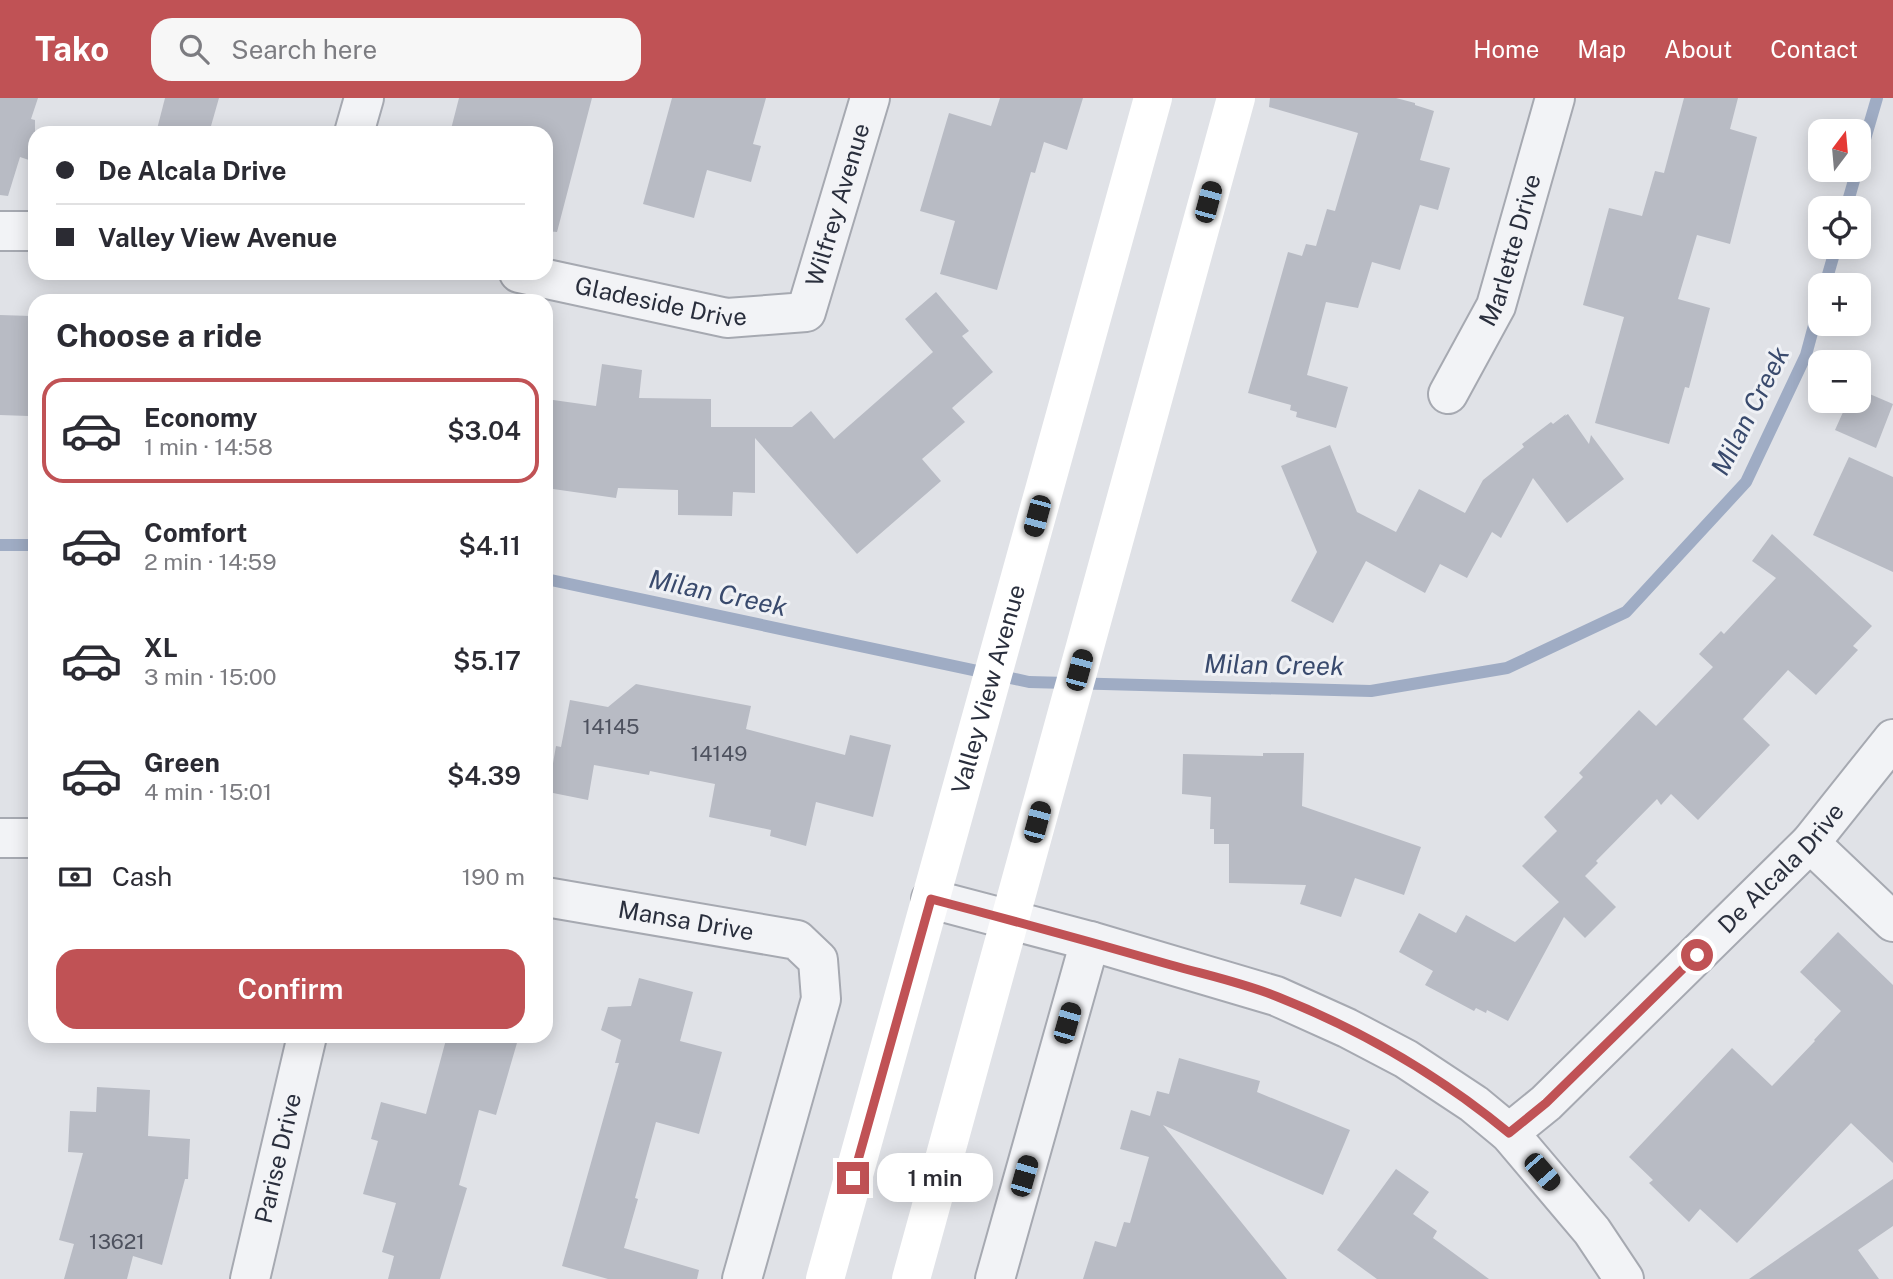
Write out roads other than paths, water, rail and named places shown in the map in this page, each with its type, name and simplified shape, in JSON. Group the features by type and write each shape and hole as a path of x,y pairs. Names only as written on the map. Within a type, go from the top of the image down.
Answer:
{"main road":[{"name":"Valley View Avenue","path":"825,1279 1153,98"},
{"path":"911,1279 1236,98"}],"street":[{"path":"356,126 364,98"},
{"name":"Wilfrey Avenue","path":"806,312 870,98"},
{"name":"Marlette Drive","path":"1448,394 1496,306 1555,98"},
{"path":"0,231 28,231"},
{"name":"Gladeside Drive","path":"551,280 727,318 806,312"},
{"name":"De Alcala Drive","path":"1509,1133 1546,1103 1810,843 1893,739"},
{"path":"0,838 28,838"},
{"path":"1810,843 1893,922"},
{"name":"Mansa Drive","path":"553,898 797,940 818,960 821,999 742,1279"},
{"path":"931,899 1090,941 1276,996 1347,1028 1417,1067 1474,1104 1509,1133 1592,1231 1624,1279"},
{"path":"995,1279 1090,941"},
{"name":"Parise Drive","path":"250,1279 305,1043"}],"waterway":[{"name":"Milan Creek","path":"1871,119 1877,98"},
{"name":"Milan Creek","path":"1849,196 1854,182"},
{"name":"Milan Creek","path":"1828,273 1833,259"},
{"name":"Milan Creek","path":"553,580 1029,682 1371,691 1507,668 1626,612 1746,482 1806,355 1811,336"},
{"name":"Milan Creek","path":"0,545 28,545"}]}
